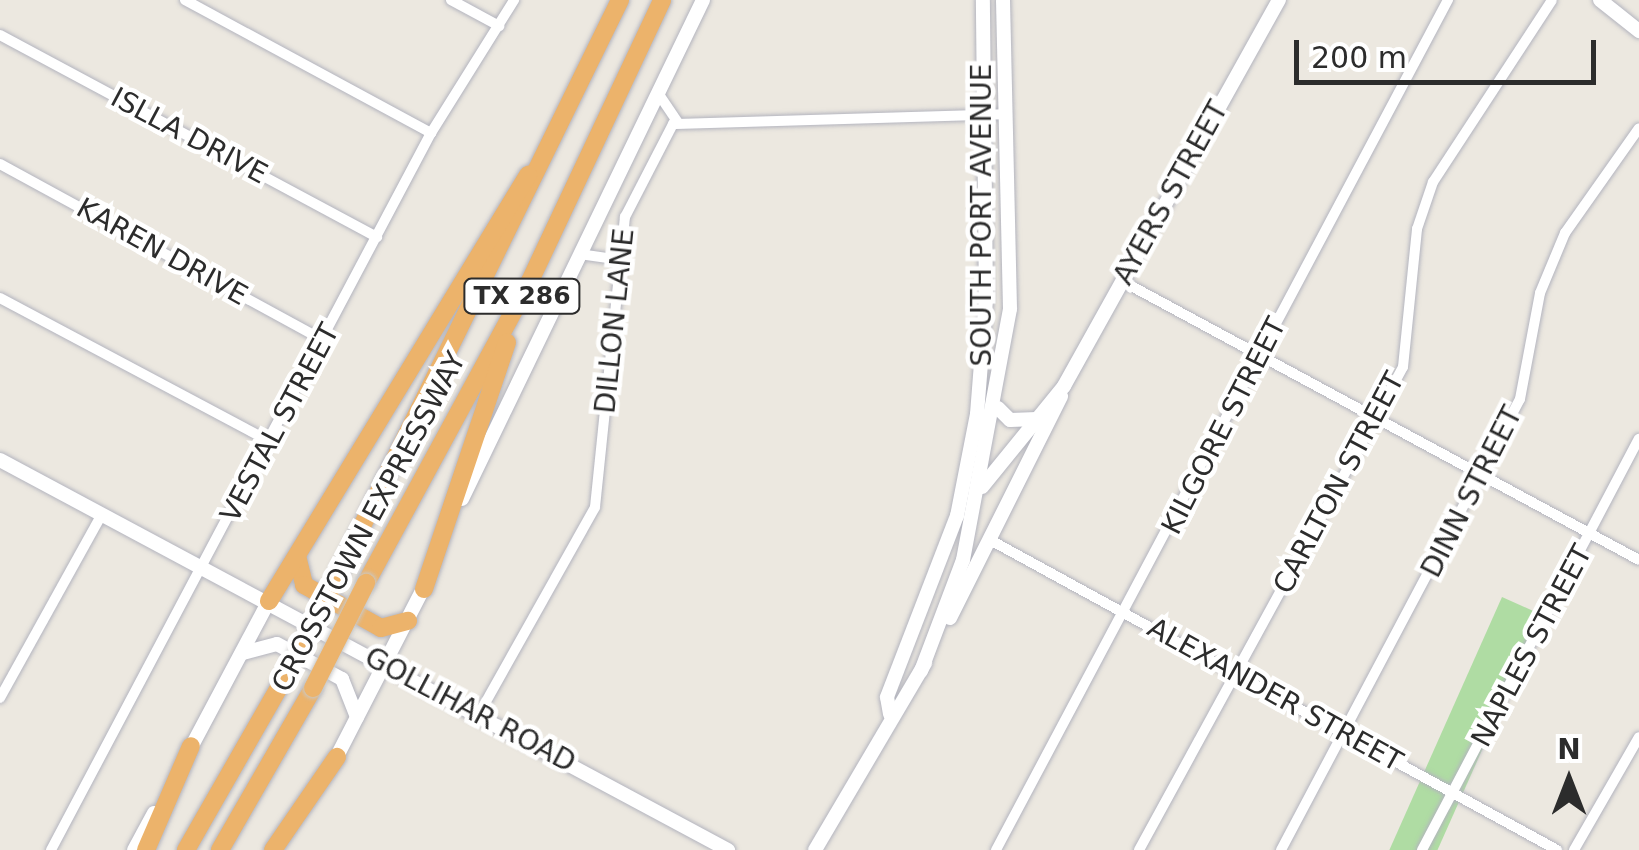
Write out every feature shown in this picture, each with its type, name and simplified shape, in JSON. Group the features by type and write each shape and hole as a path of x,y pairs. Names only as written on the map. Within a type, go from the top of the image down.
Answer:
{"highway":[{"name":"CROSSTOWN EXPRESSWAY","path":"186,850 287,674 340,571 574,104 620,0"},
{"name":"CROSSTOWN EXPRESSWAY","path":"220,850 313,688 530,281 662,0"},
{"path":"637,52 676,0"},
{"path":"269,601 574,104"},
{"path":"424,589 530,281"},
{"path":"297,556 304,585 381,628 408,621"},
{"path":"146,850 191,746"},
{"path":"273,850 337,757"}],"main road":[{"path":"281,850 337,757 424,589 578,254 704,0"},
{"name":"SOUTH PORT AVENUE","path":"971,490 985,337 983,0"},
{"name":"SOUTH PORT AVENUE","path":"921,671 998,408 1010,309 1003,0"},
{"name":"AYERS STREET","path":"815,850 890,714 905,705 992,541 1064,386 1278,0"},
{"path":"1600,0 1639,31"},
{"name":"AYERS STREET","path":"890,714 887,698 933,594 971,490 1064,386"},
{"path":"998,408 1010,420 1037,418"},
{"name":"GOLLIHAR ROAD","path":"0,460 728,850"},
{"name":"CROSSTOWN EXPRESSWAY","path":"134,850 269,601"},
{"path":"243,654 277,644 342,679 357,718"}],"street":[{"path":"185,0 432,134"},
{"path":"451,0 500,26"},
{"name":"VESTAL STREET","path":"51,850 432,134 514,0"},
{"name":"KILGORE STREET","path":"996,850 1126,614 1448,0"},
{"name":"CARLTON STREET","path":"1139,850 1403,367 1417,228 1433,182 1552,0"},
{"name":"ISLLA DRIVE","path":"0,34 377,237"},
{"path":"658,92 677,120 1007,114"},
{"name":"DILLON LANE","path":"479,714 594,506 628,207 677,120"},
{"name":"DINN STREET","path":"1281,850 1483,477 1520,400 1540,293 1565,232 1639,128"},
{"name":"KAREN DRIVE","path":"1,169 324,340"},
{"path":"578,254 621,260"},
{"path":"1122,281 1639,560"},
{"path":"0,298 270,442"},
{"name":"NAPLES STREET","path":"1422,850 1592,535 1639,439"},
{"path":"0,698 102,514"},
{"name":"ALEXANDER STREET","path":"992,541 1558,850"},
{"path":"1574,850 1639,737"}],"green space":[{"path":"1502,597 1542,615 1438,850 1389,850"}]}
